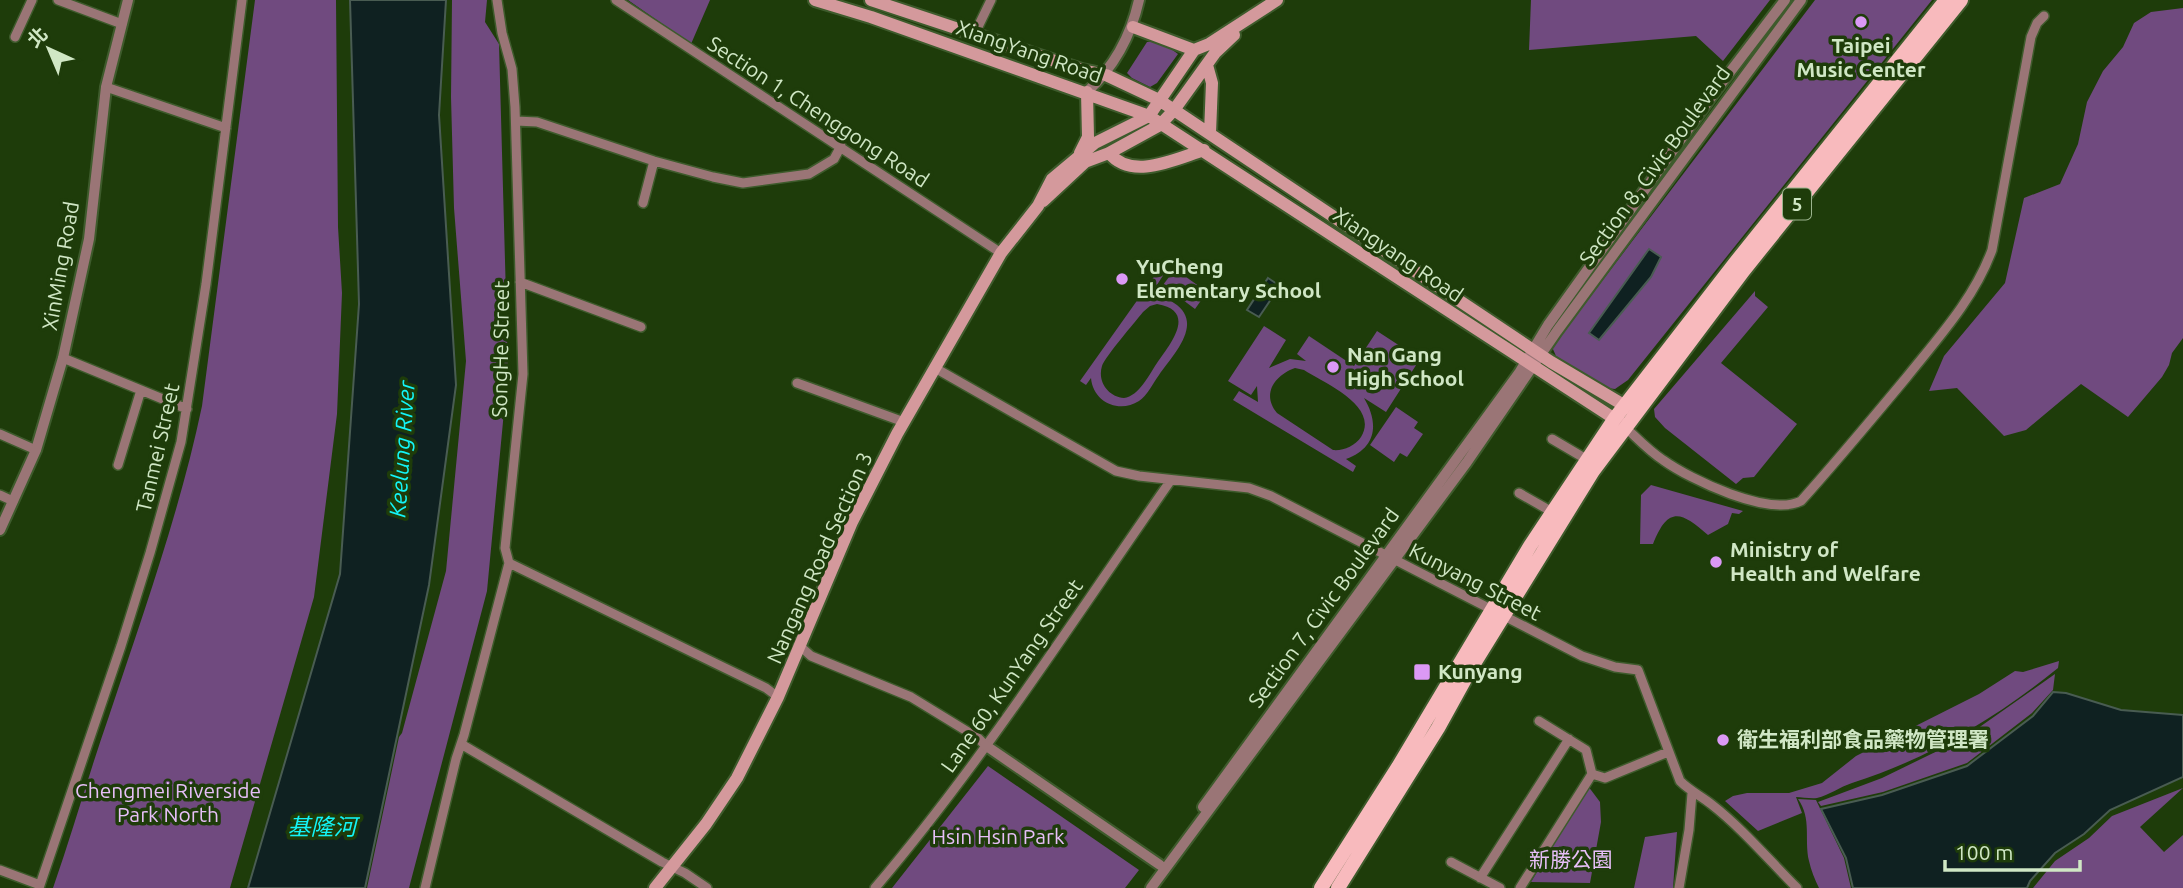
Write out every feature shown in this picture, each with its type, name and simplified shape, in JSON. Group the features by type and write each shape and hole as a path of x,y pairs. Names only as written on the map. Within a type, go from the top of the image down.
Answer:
{"main road":[{"name":"XiangYang Road","path":"815,0 1087,92 1149,116"},
{"name":"XiangYang Road","path":"871,0 1082,70 1106,75 1159,100"},
{"path":"1038,206 1052,179 1078,156 1095,143 1149,116 1194,50 1209,44 1277,0"},
{"name":"5","path":"1631,409 1735,263 1946,0"},
{"name":"5","path":"1338,888 1438,728 1470,670 1530,546 1554,513 1586,459 1620,423 1961,0"},
{"path":"1038,206 1085,162 1109,153 1160,125 1215,53 1254,16"},
{"path":"1133,27 1194,50"},
{"path":"1207,65 1212,83 1210,133"},
{"path":"1078,156 1088,137 1087,92"},
{"path":"1159,100 1174,110"},
{"name":"Xiangyang Road","path":"1174,110 1537,352 1631,409"},
{"name":"Xiangyang Road","path":"1149,116 1620,423"},
{"path":"1109,153 1116,162 1138,168 1204,150"},
{"name":"Nangang Road Section 3","path":"655,888 674,868 737,778 779,697 852,522 904,422 1001,253 1038,206"},
{"name":"5","path":"1321,888 1593,471 1620,423"}],"street":[{"path":"15,37 32,0"},
{"path":"58,0 122,24"},
{"name":"XinMing Road","path":"0,530 36,450 63,358 89,239 106,87 128,0"},
{"name":"Tanmei Street","path":"39,886 146,566 181,442 242,0"},
{"name":"SongHe Street","path":"497,0 502,33 512,69 516,121 523,374 505,548 509,563"},
{"name":"Section 1, Chenggong Road","path":"617,0 1001,253"},
{"path":"975,33 991,0"},
{"path":"1087,92 1106,75 1133,27 1139,0"},
{"name":"Section 8, Civic Boulevard","path":"1537,352 1556,314 1714,93 1786,0"},
{"name":"Section 8, Civic Boulevard","path":"1537,352 1801,0"},
{"path":"1620,423 1649,450 1684,474 1729,494 1779,507 1801,501 1925,354 1971,294 1983,273 1992,250 2031,37 2037,23 2044,16"},
{"path":"106,87 226,128"},
{"path":"516,121 537,122 654,160 743,183 809,174 834,159 841,146"},
{"path":"643,203 654,160"},
{"path":"520,282 640,327"},
{"name":"Section 7, Civic Boulevard","path":"1143,888 1391,557 1467,462 1537,352"},
{"path":"63,358 187,409"},
{"name":"Kunyang Street","path":"936,368 1107,467 1139,476 1249,488 1271,496 1594,661 1625,670 1638,670 1680,781 1692,793"},
{"path":"797,383 904,422"},
{"path":"118,465 141,390"},
{"path":"0,434 36,450"},
{"path":"1552,439 1586,459"},
{"name":"Lane 60, KunYang Street","path":"876,888 916,841 1171,480"},
{"path":"1519,493 1554,513"},
{"path":"0,495 13,501"},
{"name":"Section 7, Civic Boulevard","path":"1151,888 1391,557"},
{"path":"425,888 509,563 766,688 779,697"},
{"path":"800,646 811,656 911,697 978,738 1160,865"},
{"path":"1520,888 1592,774 1586,750 1539,721"},
{"path":"1480,878 1569,739"},
{"path":"461,744 707,888"},
{"path":"1592,774 1605,778 1668,752"},
{"path":"1679,888 1692,793 1709,802 1740,830 1797,888"},
{"path":"1451,862 1500,888"},
{"path":"0,870 39,886"}],"green space":[{"name":"Chengmei Riverside Park North","path":"255,0 336,0 338,227 342,293 337,414 314,597 230,888 53,888 160,562 202,406"},
{"path":"452,0 487,0 485,22 499,44 508,369 487,591 409,888 367,888 399,737 446,571 466,361 454,208"},
{"path":"628,0 710,0 691,44"},
{"path":"1531,0 1770,0 1723,61 1696,36 1529,50"},
{"path":"1815,0 1932,0 1628,380 1615,389 1606,388 1556,356 1552,347"},
{"path":"2183,8 2183,338 2172,353 2162,377 2128,417 2081,384 2026,430 2004,436 1957,388 1929,391 1944,356 2005,283 2024,198 2060,184 2078,144 2087,102 2103,71 2123,47 2134,23 2151,12"},
{"path":"1160,41 1178,54 1157,83 1150,87 1127,73 1147,42"},
{"path":"1163,264 1168,268 1149,297 1162,297 1174,303 1183,311 1187,329 1178,349 1147,393 1131,405 1116,406 1097,394 1091,378 1086,385 1080,381","holes":["1157,304 1176,314 1178,321 1174,338 1143,384 1124,398 1109,392 1101,378 1104,362 1150,306"]},
{"path":"1175,269 1207,292 1195,309 1163,285"},
{"path":"1755,291 1755,296 1768,307 1721,363 1797,424 1754,477 1743,478 1736,484 1665,428 1655,417 1654,409"},
{"path":"1264,326 1286,340 1269,368 1290,359 1306,361 1297,354 1309,336 1354,366 1377,331 1420,359 1386,412 1364,398 1372,417 1372,434 1364,448 1346,459 1356,466 1353,472 1233,400 1239,391 1258,402 1257,386 1251,395 1228,381","holes":["1295,368 1304,370 1347,397 1363,415 1365,426 1361,437 1352,445 1333,450 1277,413 1272,406 1270,392 1276,380"]},
{"path":"1396,407 1418,422 1414,428 1423,434 1407,457 1400,453 1394,462 1370,445"},
{"path":"1651,485 1743,511 1739,514 1732,513 1728,524 1708,535 1690,521 1676,516 1664,523 1653,544 1640,544 1641,495"},
{"path":"2059,661 2058,668 2010,704 1934,749 1821,797 1796,797 1802,813 1758,831 1725,801 1747,793 1789,793 1822,783 1856,756 1979,694 2015,671 2023,672"},
{"path":"2055,674 2053,690 2032,713 1967,763 1883,792 1821,806 1818,802 1882,778 1964,738"},
{"name":"Hsin Hsin Park","path":"988,766 1139,870 1125,888 892,888"},
{"name":"新勝公園","path":"1588,786 1600,802 1601,822 1590,883 1531,882"},
{"path":"2183,788 2140,827 2164,852 2183,835 2183,888 2033,888 2055,861 2089,838 2112,816"},
{"path":"1798,799 1816,800 1844,858 1851,888 1819,888 1809,861 1805,814"},
{"path":"1677,832 1673,888 1634,888 1645,837"}],"water":[{"name":"基隆河","path":"350,0 446,0 439,115 456,385 429,585 365,888 248,888 340,574 359,304"},
{"path":"1649,249 1661,257 1651,277 1599,340 1589,333"},
{"path":"1268,278 1280,286 1259,317 1247,310"},
{"path":"2053,692 2066,693 2121,710 2183,715 2183,777 2110,810 2084,834 2055,853 2027,888 1853,888 1846,858 1821,809 1882,795 1967,766 2033,716"}],"place":[{"name":"Taipei Music Center","path":"1861,22"},
{"name":"YuCheng Elementary School","path":"1122,279"},
{"name":"Nan Gang High School","path":"1333,367"},
{"name":"Ministry of Health and Welfare","path":"1716,562"},
{"name":"Kunyang","path":"1422,672"},
{"name":"衛生福利部食品藥物管理署","path":"1723,740"}],"water label":[{"name":"Keelung River","path":"402,449"}]}
